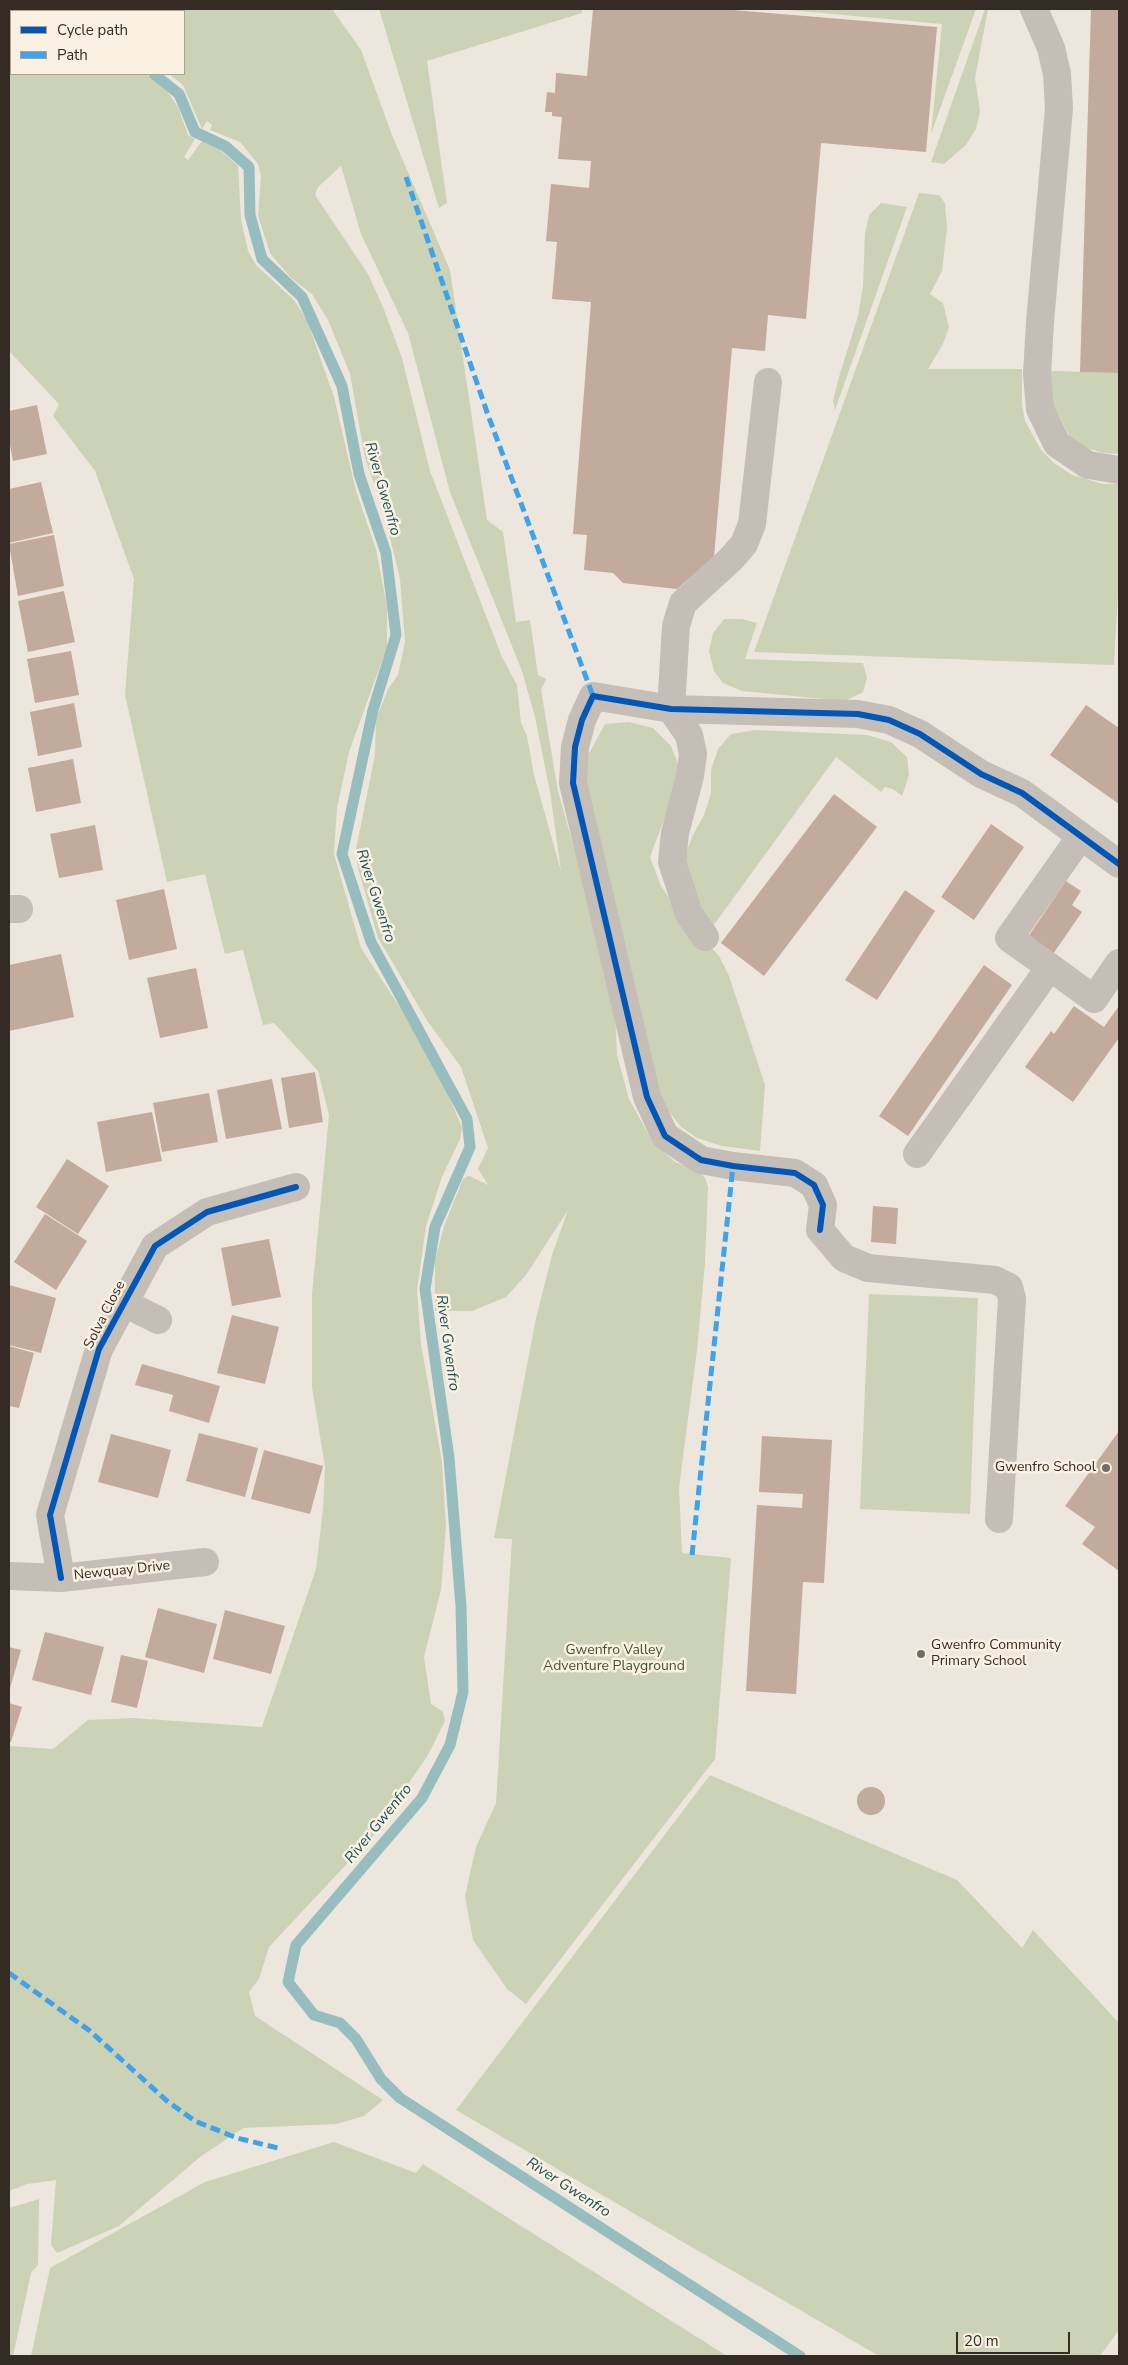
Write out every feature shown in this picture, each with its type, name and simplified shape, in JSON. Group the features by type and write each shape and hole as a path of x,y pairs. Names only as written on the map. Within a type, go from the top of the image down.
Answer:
{"street":[{"path":"1034,9 1051,48 1057,74 1059,108 1040,322 1037,374 1040,409 1057,444 1088,465 1119,470"},
{"path":"705,937 689,914 672,862 675,834 690,776 693,754 689,735 671,709 676,626 683,603 731,559 744,544 752,524 768,382"},
{"path":"999,1519 1012,1299 1009,1287 995,1280 868,1268 844,1258 820,1230 822,1205 814,1185 795,1173 733,1166 701,1160 665,1136 647,1097 575,792 576,747 582,720 593,696 671,709 858,714 889,720 920,734 981,774 1022,793 1119,864"},
{"path":"1081,836 1009,938 1094,999 1119,963"},
{"path":"917,1154 1050,967"},
{"name":"Solva Close","path":"61,1578 50,1515 99,1349 154,1246 207,1212 296,1187"},
{"name":"Solva Close","path":"124,1303 158,1320"},
{"name":"Newquay Drive","path":"9,1576 61,1578 205,1562"}],"green space":[{"name":"Gwenfro Valley Adventure Playground","path":"66,9 332,9 361,50 392,135 450,270 487,520 503,532 516,622 530,620 538,675 546,679 541,690 558,791 579,866 615,1013 617,1055 629,1099 653,1142 675,1162 700,1172 705,1178 708,1187 705,1263 697,1350 679,1488 682,1553 731,1558 715,1759 526,2004 507,1989 473,1940 465,1896 476,1847 496,1803 512,1539 494,1538 536,1318 552,1255 568,1210 526,1275 506,1297 472,1311 435,1311 435,1261 444,1226 463,1179 469,1176 488,1185 478,1169 488,1148 461,1067 428,1022 378,938 358,868 356,849 375,755 376,719 388,689 398,675 405,642 400,579 383,509 365,458 350,374 328,320 312,294 291,278 270,253 258,216 261,176 258,164 240,142 210,130 212,125 207,121 202,129 183,85 170,75 185,75 185,10","holes":["341,166 361,234 408,333 450,492 522,671 535,717 550,792 561,871 534,775 527,736 521,723 517,685 502,657 430,471 402,358 383,307 368,274 315,195 318,187"]},
{"path":"379,9 582,9 582,13 427,61 447,203 439,208"},
{"path":"777,9 976,9 931,134 942,24"},
{"path":"985,9 988,9 975,78 980,111 976,129 966,145 944,164 931,162"},
{"path":"10,27 10,75 147,75 166,90 178,107 188,135 195,139 184,157 188,160 202,141 219,149 238,166 241,219 248,251 256,265 294,300 307,320 334,397 356,491 376,549 387,607 387,647 349,752 337,808 334,854 361,948 430,1053 462,1127 460,1139 442,1177 426,1226 417,1290 421,1344 442,1462 446,1527 441,1590 424,1657 431,1704 443,1712 445,1721 428,1755 372,1837 269,1947 259,1979 249,1992 255,2016 383,2100 364,2116 336,2124 243,2128 200,2157 119,2226 57,2253 51,2245 56,2180 27,2184 9,2191 9,1746 53,1749 88,1720 133,1718 262,1727 316,1569 323,1509 325,1467 312,1387 312,1294 329,1115 318,1071 274,1023 263,1025 243,950 225,954 205,874 167,882 125,695 134,579 95,471 53,416 59,404 9,351"},
{"path":"919,193 939,195 945,203 947,229 942,271 930,294 943,303 949,327 943,344 928,369 1022,369 1022,405 1025,421 1041,450 1054,463 1072,475 1103,484 1119,484 1119,574 1114,665 754,652"},
{"path":"881,203 907,207 835,410 833,401 858,316 863,286 865,234 869,215"},
{"path":"1050,371 1119,373 1119,454 1103,453 1084,447 1070,437 1053,405"},
{"path":"724,619 742,619 757,623 745,659 863,663 867,678 863,692 845,701 742,691 723,683 714,671 709,651 713,633"},
{"path":"629,722 653,728 671,746 680,769 677,785 650,857 661,886 680,914 719,956 729,976 765,1085 760,1151 722,1146 697,1138 681,1127 666,1108 653,1075 585,792 588,755 605,724"},
{"path":"755,730 867,735 891,742 907,757 909,775 902,796 893,789 885,787 881,792 836,757 708,933 684,858 693,835 704,815 711,793 711,770 718,749 731,734"},
{"path":"869,1294 978,1298 970,1514 860,1509"},
{"path":"710,1775 957,1880 1022,1948 1033,1930 1119,2023 1119,2330 1100,2356 879,2356 456,2110"},
{"path":"334,2142 416,2173 423,2164 727,2356 31,2356 50,2268 205,2182"},
{"path":"39,2199 38,2265 31,2273 13,2356 9,2356 9,2208"}],"building":[{"path":"593,9 721,9 937,27 926,152 821,143 806,319 768,315 765,351 732,348 714,557 677,589 623,583 613,573 584,570 587,535 573,534 591,302 552,299 557,242 546,241 551,184 589,188 591,161 558,159 562,117 552,116 552,112 545,112 547,92 555,93 556,73 587,76"},
{"path":"1091,9 1119,9 1119,373 1080,372"},
{"path":"37,405 47,454 13,461 9,440 9,411"},
{"path":"41,482 53,533 9,543 9,489"},
{"path":"54,535 64,586 18,596 9,544"},
{"path":"64,591 75,642 28,652 18,601"},
{"path":"71,651 79,695 35,703 27,659"},
{"path":"74,703 82,747 38,756 30,712"},
{"path":"1086,705 1119,728 1119,804 1050,755"},
{"path":"73,759 81,803 36,812 28,768"},
{"path":"834,794 877,827 764,976 721,943"},
{"path":"991,824 1024,847 974,920 941,897"},
{"path":"95,825 103,870 59,878 50,834"},
{"path":"1066,881 1081,891 1072,905 1082,912 1053,954 1028,937"},
{"path":"164,889 177,949 129,960 116,900"},
{"path":"905,890 935,911 877,1000 845,980"},
{"path":"61,954 74,1017 9,1031 9,965"},
{"path":"984,965 1012,985 908,1136 879,1116"},
{"path":"196,968 208,1028 160,1038 147,978"},
{"path":"1074,1006 1104,1027 1119,1006 1119,1038 1073,1102 1025,1067 1051,1031 1054,1034"},
{"path":"315,1072 323,1122 289,1128 281,1078"},
{"path":"272,1079 282,1129 226,1139 217,1090"},
{"path":"209,1093 218,1142 162,1152 153,1103"},
{"path":"152,1112 162,1161 106,1172 97,1122"},
{"path":"67,1159 109,1186 78,1234 36,1207"},
{"path":"873,1206 898,1208 896,1244 871,1242"},
{"path":"45,1214 87,1241 56,1290 14,1262"},
{"path":"269,1239 281,1297 232,1306 221,1248"},
{"path":"9,1285 56,1298 41,1353 9,1345"},
{"path":"232,1315 279,1327 265,1384 217,1373"},
{"path":"9,1346 34,1353 19,1408 9,1406"},
{"path":"142,1364 220,1386 209,1423 169,1411 173,1395 135,1385"},
{"name":"Gwenfro School","path":"1119,1431 1119,1571 1082,1544 1095,1527 1065,1506"},
{"path":"199,1433 258,1448 245,1497 186,1481"},
{"path":"111,1434 171,1450 158,1498 98,1482"},
{"path":"762,1436 832,1440 824,1583 803,1582 796,1694 746,1691 757,1505 802,1508 803,1494 759,1492"},
{"path":"264,1450 323,1466 310,1514 251,1499"},
{"path":"158,1608 217,1624 204,1673 145,1657"},
{"path":"225,1610 285,1626 271,1674 213,1659"},
{"path":"45,1632 104,1647 91,1695 32,1680"},
{"path":"9,1647 21,1650 9,1692"},
{"path":"121,1655 148,1661 137,1708 111,1702"},
{"path":"9,1703 22,1707 11,1742 9,1742"},
{"path":"871,1787 881,1791 885,1801 881,1811 871,1815 861,1811 857,1801 861,1791"}],"waterway":[{"name":"River Gwenfro","path":"155,75 179,94 195,132 225,146 249,167 250,215 262,259 302,297 342,386 359,474 386,553 396,635 373,710 342,854 371,942 467,1119 470,1147 435,1227 425,1289 449,1458 461,1606 463,1692 450,1745 422,1798 296,1945 288,1982 314,2015 340,2023 356,2039 381,2079 400,2098 800,2356"}],"marked path":[{"path":"406,177 488,415 593,696"},
{"path":"692,1555 733,1166"},
{"path":"9,1973 90,2031 167,2101 195,2121 237,2138 282,2149"}],"cycle path":[{"path":"820,1230 823,1205 814,1185 795,1173 733,1166 701,1160 665,1136 647,1097 573,783 575,747 582,720 593,696 671,709 858,714 889,720 920,734 981,774 1022,793 1119,864"},
{"path":"61,1578 50,1515 99,1349 155,1246 207,1212 296,1187"}],"place":[{"name":"Gwenfro School","path":"1106,1468"},
{"name":"Gwenfro Community Primary School","path":"921,1654"}]}
